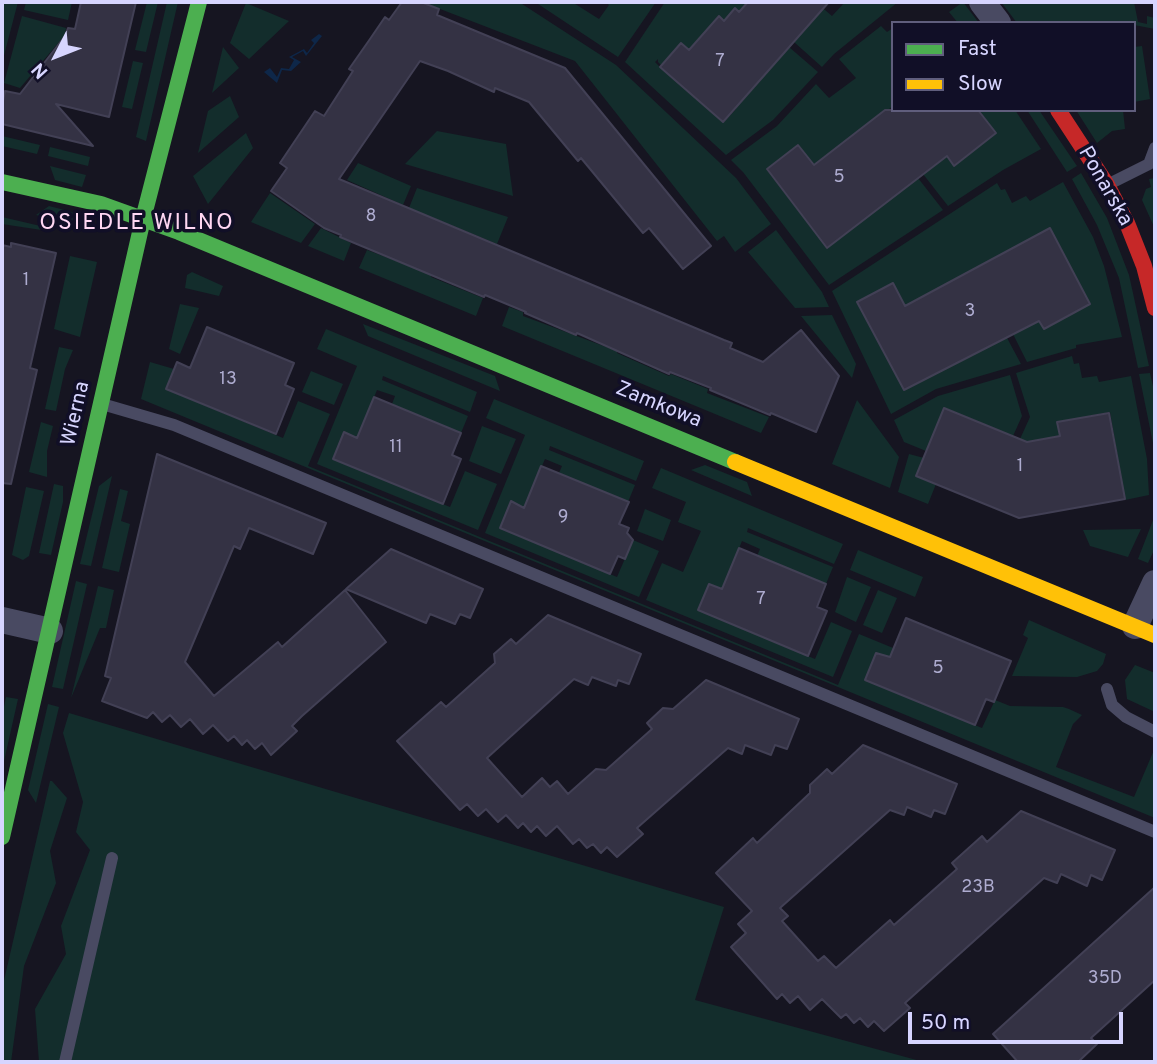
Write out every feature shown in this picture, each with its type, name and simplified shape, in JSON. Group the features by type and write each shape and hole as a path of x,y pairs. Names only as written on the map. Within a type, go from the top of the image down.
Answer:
{"street":[{"name":"Wierna","path":"2,837 143,219 199,2"},
{"path":"982,2 996,21"},
{"name":"Ponarska","path":"1059,112 1107,185 1127,223 1144,266 1155,308"},
{"name":"Zamkowa","path":"2,181 101,204 143,219 1145,630"},
{"path":"1145,630 1155,583"},
{"path":"2,620 50,631"}],"lane":[{"path":"1107,185 1149,164 1155,148"},
{"path":"100,404 174,425 1155,832"},
{"path":"1107,689 1112,705 1126,717 1155,732"},
{"path":"65,1062 112,858"}],"green space":[{"path":"2,2 18,2 2,63"},
{"path":"26,2 72,2 68,20 24,10"},
{"path":"147,2 158,2 146,52 135,50"},
{"path":"167,2 178,2 146,141 136,137"},
{"path":"422,2 519,2 616,65 736,178 771,224 735,252 724,236 717,241 575,61"},
{"path":"535,2 572,2 599,19 609,5 605,2 656,2 618,57"},
{"path":"665,2 748,2 739,12 735,9 724,21 718,16 708,28 704,43 698,39 689,50 681,43 661,65 658,59 655,62 661,68 666,64 668,74 724,122 736,109 731,104 746,86 751,91 762,79 757,74 766,63 771,68 789,47 818,72 773,120 726,155 625,62"},
{"path":"845,2 898,2 822,67 794,42 818,4 832,16"},
{"path":"963,2 977,21 956,21 949,12"},
{"path":"1001,2 1134,2 1138,22 1147,24 1147,16 1155,18 1155,29 1136,25 1136,21 1015,21"},
{"path":"246,3 289,21 249,59 230,43"},
{"path":"22,16 66,28 65,35 20,88 4,83"},
{"path":"881,26 887,32 891,29 891,108 813,166 797,146 767,170 827,248 918,178 943,210 829,285 731,160 777,126 816,84 829,98 856,78 839,59"},
{"path":"1142,46 1150,99 1136,102 1136,47"},
{"path":"223,47 239,68 212,93"},
{"path":"133,61 143,63 132,109 122,107"},
{"path":"230,96 239,117 198,153 208,111"},
{"path":"980,112 1016,112 1041,149 948,206 923,174 947,156 954,165 996,133"},
{"path":"1028,112 1040,112 1077,166 1067,172"},
{"path":"1077,112 1123,112 1125,129 1112,131 1097,143"},
{"path":"437,131 506,144 513,196 405,164"},
{"path":"246,133 253,148 208,204 193,176"},
{"path":"2,136 40,145 37,154 2,146"},
{"path":"50,147 90,157 88,166 48,156"},
{"path":"358,163 411,186 403,205 347,180"},
{"path":"50,166 86,175 82,187 55,180"},
{"path":"1081,173 1107,218 1129,275 1149,366 1138,368 1119,278 1097,225 1072,179"},
{"path":"1155,178 1155,229 1142,200 1146,189 1151,187 1149,179"},
{"path":"1063,182 1093,237 1104,266 1122,337 1076,345 1076,348 1027,362 1012,332 1038,318 1044,329 1090,304 1050,228 905,306 893,283 858,302 1006,336 1021,364 936,389 891,414 832,291 997,183 1001,190 1005,189 1012,203 1026,196 1030,201"},
{"path":"417,188 508,217 497,244 409,208"},
{"path":"270,193 315,224 301,243 251,222"},
{"path":"49,206 80,214 78,221 73,224 36,215"},
{"path":"2,217 49,228 48,231 2,224"},
{"path":"321,228 351,243 344,261 308,246"},
{"path":"776,230 822,292 829,307 795,308 748,252"},
{"path":"367,250 431,274 431,277 483,298 476,316 359,268"},
{"path":"70,256 97,262 80,337 54,329"},
{"path":"192,272 223,286 219,296 185,288 187,275"},
{"path":"180,304 199,308 180,354 169,349"},
{"path":"509,307 523,312 523,316 617,351 669,376 671,374 708,389 707,393 769,417 761,433 502,326"},
{"path":"832,315 856,364 852,378 801,316"},
{"path":"363,324 495,376 500,391 368,336"},
{"path":"326,329 477,392 470,412 383,376 382,380 468,416 461,433 392,404 395,396 377,390 361,429 359,445 344,432 333,459 450,507 465,471 497,484 478,530 317,464 357,366 317,349"},
{"path":"59,347 73,350 65,369 56,411 45,409"},
{"path":"1072,356 1074,364 1079,363 1082,378 1097,376 1099,382 1131,376 1147,459 1149,495 1125,500 1110,412 1058,422 1060,436 1027,442 1020,439 1030,417 1016,373"},
{"path":"150,362 174,369 166,389 283,438 298,401 330,414 308,466 838,685 859,634 898,650 866,680 982,728 995,700 1010,706 1069,709 1082,715 1073,724 1056,767 1134,797 1155,750 1155,818 141,399"},
{"path":"311,371 343,384 334,405 302,392"},
{"path":"1150,373 1155,395 1155,453 1139,374"},
{"path":"1010,375 1022,416 1013,436 945,408 926,451 904,442 894,420 938,396"},
{"path":"494,399 644,461 636,481 550,446 549,450 635,485 628,502 559,473 562,466 545,459 528,498 526,515 500,528 617,577 633,540 659,551 639,597 485,533 525,435 486,418"},
{"path":"857,400 899,457 890,488 832,464"},
{"path":"41,422 53,426 47,451 47,477 29,472"},
{"path":"482,426 516,439 501,474 469,461"},
{"path":"909,454 924,458 916,476 936,484 928,504 898,492"},
{"path":"705,465 747,482 752,496 691,470"},
{"path":"661,468 843,544 834,564 748,528 747,532 833,567 826,584 757,556 760,549 742,541 726,581 724,597 709,584 698,610 815,659 831,622 852,631 833,677 646,600 662,563 683,572 701,531 678,522 686,502 652,488"},
{"path":"112,476 91,566 80,564 99,486"},
{"path":"54,484 63,486 63,502 51,555 39,553"},
{"path":"26,487 44,491 29,556 23,560 12,555"},
{"path":"120,489 128,491 121,521 130,524 119,572 102,568"},
{"path":"645,509 671,520 663,541 637,531"},
{"path":"1155,515 1155,548 1148,563 1138,559"},
{"path":"1141,529 1128,557 1090,546 1083,530"},
{"path":"858,550 923,577 915,597 850,570"},
{"path":"847,577 871,587 856,622 835,612"},
{"path":"76,581 87,584 63,689 52,687"},
{"path":"98,586 114,590 106,628 100,628 71,698"},
{"path":"878,590 897,598 882,633 863,625"},
{"path":"1029,620 1106,654 1103,664 1097,671 1077,677 1012,676 1028,638 1023,635"},
{"path":"1135,665 1155,673 1155,712 1127,699 1125,680"},
{"path":"6,697 18,699 2,770 2,716"},
{"path":"48,704 59,707 36,803 28,790"},
{"path":"69,713 724,907 695,1000 924,1062 39,1062 35,1009 66,954 61,926 90,850 76,832 83,802 63,733"},
{"path":"50,781 67,798 50,851 56,883 24,966 11,1062 2,1062 2,989"}],"water":[{"path":"319,34 322,36 306,56 303,51 292,57 301,62 291,71 282,70 277,83 264,72 270,68 277,77 281,68 289,69 294,60 289,57 304,49 307,53 314,43 311,40"}],"building":[{"path":"81,2 136,2 109,117 56,104 93,146 2,124 5,91 20,94 65,36 68,28 75,29"},
{"path":"402,2 421,2 439,9 437,15 565,68 711,246 683,269 649,228 643,233 581,158 578,161 529,102 495,88 494,92 420,61 339,179 732,343 730,348 763,362 801,330 839,376 816,432 340,237 341,235 324,228 271,191 287,168 280,163 315,111 324,116 353,71 349,69 385,17 389,20"},
{"path":"748,2 829,2 723,122 660,67 681,43 689,50 719,16 724,21 735,8 739,12"},
{"path":"885,110 980,112 996,133 954,166 947,156 827,248 767,169 798,145 814,165"},
{"path":"1050,228 1090,304 1044,329 1039,321 904,390 857,302 893,283 905,306"},
{"path":"11,243 56,253 30,368 37,370 11,484 2,483 2,245 11,247"},
{"path":"207,327 294,363 285,385 294,389 276,434 166,389 177,362 190,368"},
{"path":"374,397 461,433 452,455 461,459 443,504 333,459 344,432 357,438"},
{"path":"944,408 1027,442 1060,436 1057,422 1109,413 1125,499 1019,518 916,476"},
{"path":"157,454 326,523 313,554 249,528 240,549 234,546 185,662 214,696 278,642 282,647 345,590 386,642 302,716 292,726 297,731 271,755 262,743 255,749 247,740 242,745 234,736 228,741 213,725 203,734 190,719 181,727 170,715 162,722 153,712 147,718 102,701 111,678 105,676"},
{"path":"541,466 629,502 619,524 629,528 627,533 633,540 625,559 618,556 610,574 500,528 511,501 524,508"},
{"path":"739,548 826,584 817,607 827,611 808,656 698,610 709,584 722,589"},
{"path":"391,549 483,589 470,618 460,614 455,624 430,614 426,623 346,589"},
{"path":"548,615 641,654 629,684 618,680 616,686 592,677 588,685 574,679 487,758 522,797 542,778 550,787 557,781 568,794 596,769 606,770 652,729 647,723 663,708 673,709 706,680 799,719 787,749 775,745 771,755 745,745 742,754 728,748 637,828 643,834 617,857 607,847 601,853 593,844 587,848 579,839 573,844 557,826 546,836 537,826 531,832 523,823 518,828 506,815 498,822 486,809 478,816 467,804 460,810 397,741 441,702 446,707 495,663 494,654 511,639 516,644"},
{"path":"906,618 1011,661 994,702 986,699 975,725 865,680 876,653 890,657"},
{"path":"863,745 957,784 945,814 934,810 931,817 907,807 904,815 890,810 780,908 788,916 782,921 818,961 824,956 836,968 890,920 894,925 957,869 952,863 982,836 987,842 1021,811 1115,850 1102,880 1091,875 1087,886 1061,874 1057,883 1044,878 905,1003 910,1008 884,1031 874,1021 868,1027 860,1018 854,1023 846,1014 841,1018 822,999 810,1010 798,996 790,1003 782,994 777,999 731,947 746,933 738,924 752,911 716,873 753,838 757,843 810,793 810,785 827,769 832,774"},
{"path":"1155,887 1155,980 1091,1038 1097,1044 1078,1062 1018,1062 993,1034"}],"traffic: fast":[{"path":"2,837 143,219 199,2"},
{"path":"2,182 101,204 179,232 735,462"}],"traffic: slow":[{"path":"735,462 1155,635"}],"traffic: jam":[{"path":"1059,112 1107,185 1127,223 1144,266 1155,308"}],"district":[{"name":"OSIEDLE WILNO","path":"137,224"}]}
